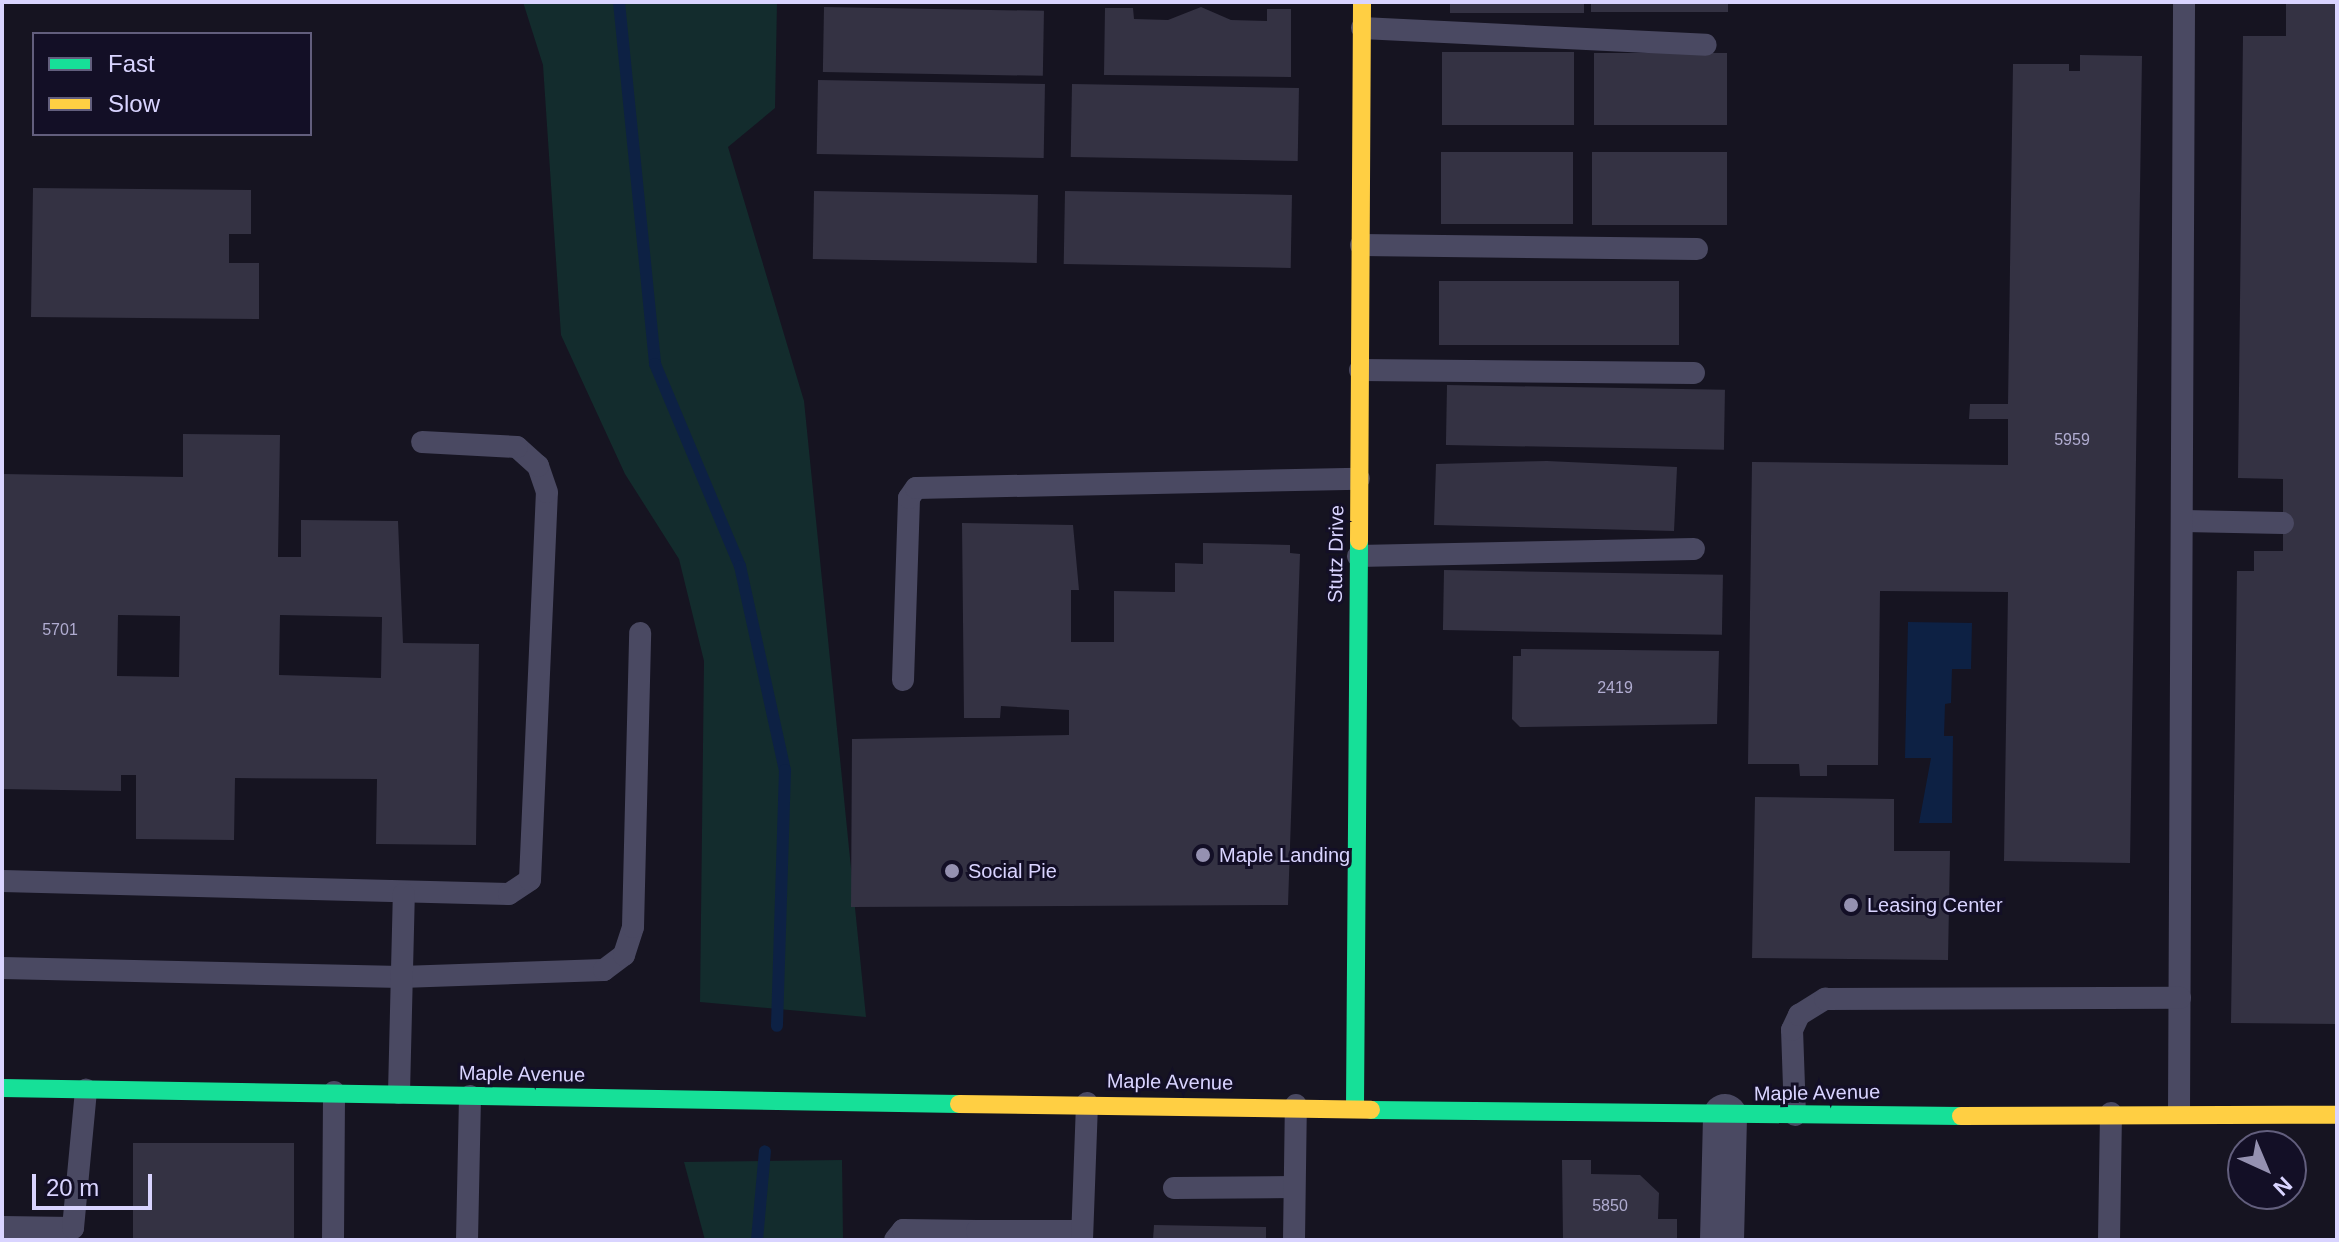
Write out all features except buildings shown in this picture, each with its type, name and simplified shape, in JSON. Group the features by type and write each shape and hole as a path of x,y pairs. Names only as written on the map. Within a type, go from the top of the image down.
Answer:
{"main road":[{"name":"Stutz Drive","path":"1355,1106 1362,2"},
{"name":"Maple Avenue","path":"2,1088 1296,1105 1725,1116 2179,1112 2337,1115"}],"street":[{"path":"1722,1240 1725,1116"}],"lane":[{"path":"2179,1112 2184,2"},
{"path":"1362,28 1706,45"},
{"path":"1361,245 1697,249"},
{"path":"1360,370 1694,373"},
{"path":"2,881 404,894 509,894 530,880 547,492 538,466 517,447 422,442"},
{"path":"903,680 909,498 916,488 1359,479"},
{"path":"2184,521 2283,523"},
{"path":"1358,556 1694,549"},
{"path":"2,968 401,977 604,970 624,955 633,927 640,633"},
{"path":"399,1093 404,894"},
{"path":"1795,1115 1792,1030 1799,1015 1825,999 2180,998"},
{"path":"2,1227 73,1228 86,1090"},
{"path":"333,1240 334,1092"},
{"path":"467,1240 470,1096"},
{"path":"895,1240 903,1230 977,1235 1082,1236 1087,1103"},
{"path":"1294,1240 1296,1105"},
{"path":"2109,1240 2111,1113"},
{"path":"1174,1188 1294,1187"}],"green space":[{"path":"523,2 777,2 775,108 728,147 804,401 866,1017 700,1002 704,661 679,559 625,474 561,335 543,65"},
{"path":"842,1160 843,1240 705,1240 684,1162"}],"water":[{"path":"1908,622 1972,623 1971,669 1952,669 1951,703 1945,704 1944,736 1953,736 1952,823 1919,823 1931,758 1905,758"}],"waterway":[{"path":"619,2 655,364 740,566 785,770 777,1026"},
{"path":"757,1240 765,1151"}],"traffic: fast":[{"path":"1355,1106 1359,541"},
{"path":"2,1088 959,1104"},
{"path":"1371,1110 1961,1116"}],"traffic: slow":[{"path":"1359,541 1362,2"},
{"path":"959,1104 1371,1110"},
{"path":"1961,1116 2337,1115"}],"place":[{"name":"Maple Landing","path":"1203,855"},
{"name":"Social Pie","path":"952,871"},
{"name":"Leasing Center","path":"1851,905"}]}
